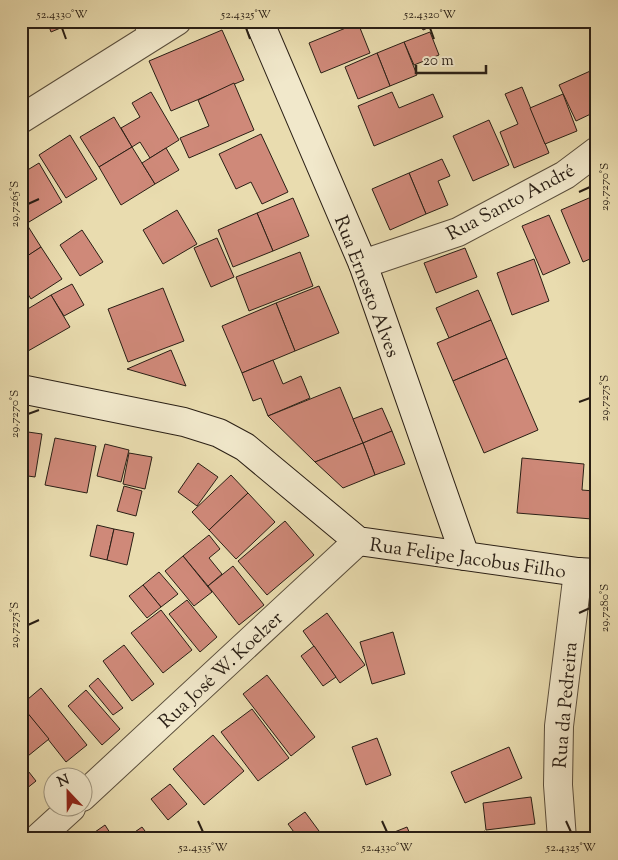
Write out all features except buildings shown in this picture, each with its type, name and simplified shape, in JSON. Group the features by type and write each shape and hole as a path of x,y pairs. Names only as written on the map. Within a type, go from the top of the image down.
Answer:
{"main road":[{"path":"21,119 144,31 177,21"},
{"name":"Rua Ernesto Alves","path":"259,21 363,264 465,556"},
{"name":"Rua Santo André","path":"363,264 458,232 565,175 597,151"},
{"name":"Rua Felipe Jacobus Filho","path":"21,389 184,422 219,433 245,447 358,541 465,556 590,568"},
{"name":"Rua José W. Koelzer","path":"92,788 358,541"},
{"name":"Rua da Pedreira","path":"562,839 558,785 559,726 590,568"},
{"path":"37,839 60,818"}]}
